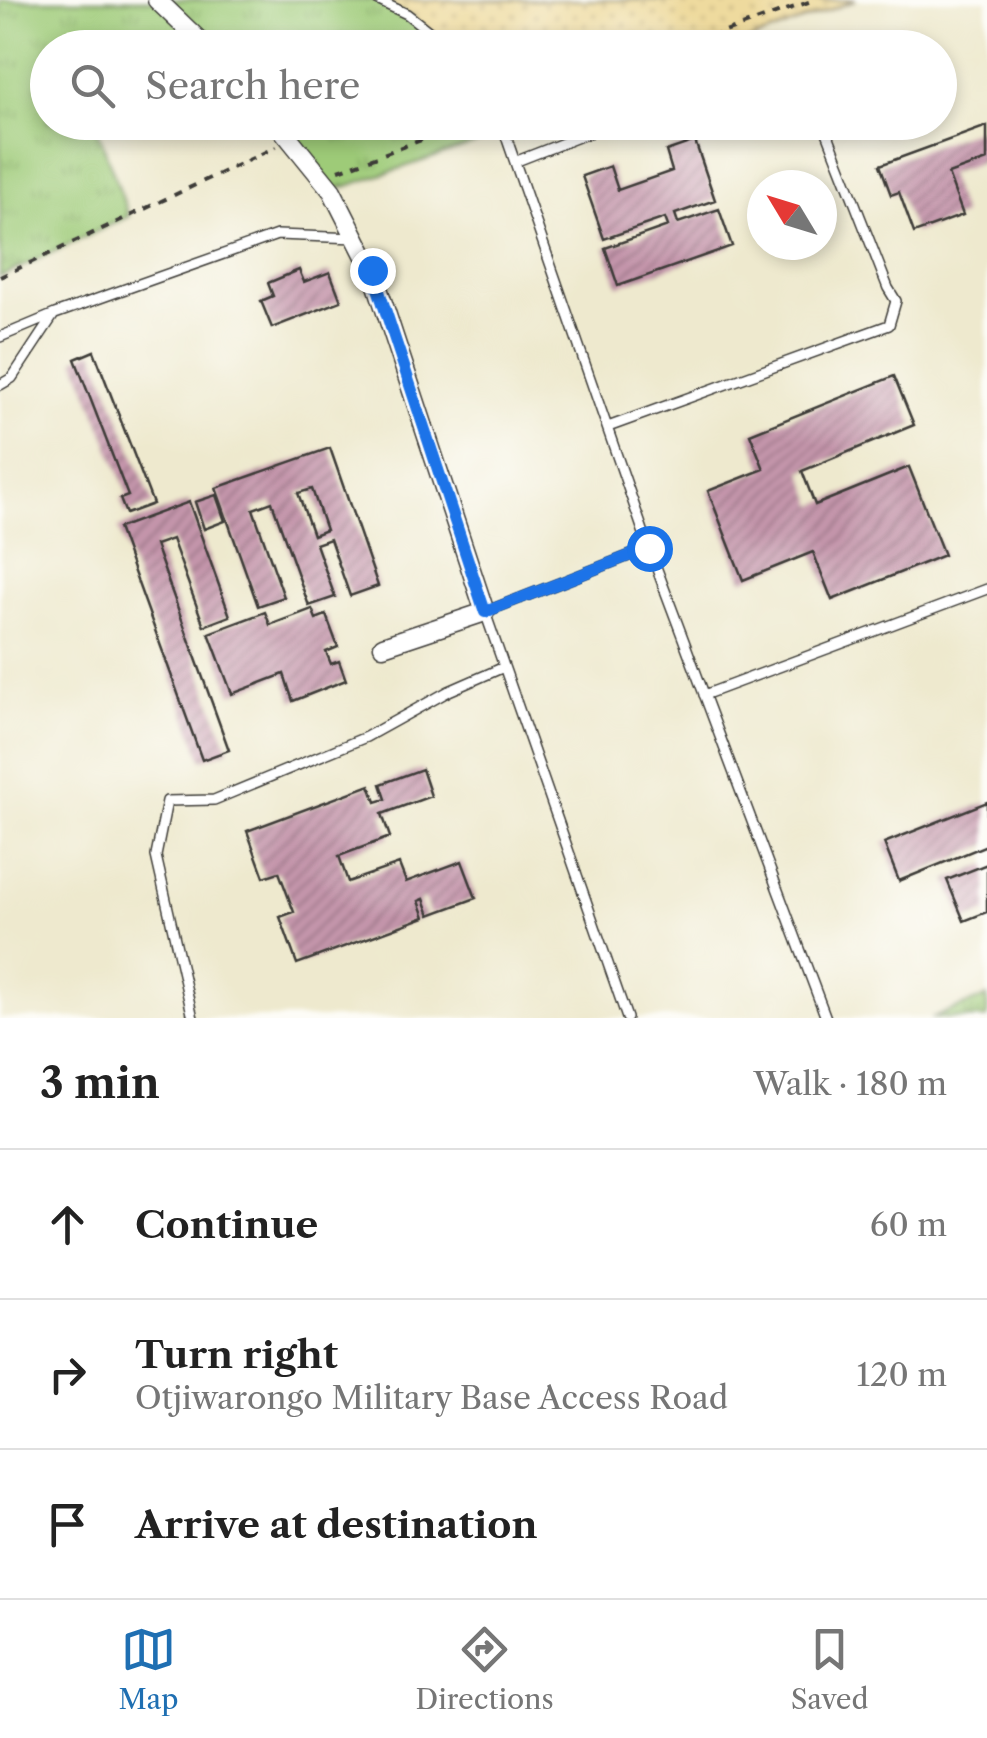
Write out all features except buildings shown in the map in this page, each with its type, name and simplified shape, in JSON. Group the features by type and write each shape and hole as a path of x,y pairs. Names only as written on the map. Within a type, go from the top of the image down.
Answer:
{"street":[{"path":"157,0 188,30"},
{"path":"291,140 321,176 372,270 485,612 383,646"}],"lane":[{"path":"377,0 408,14 428,30"},
{"path":"508,140 649,548 826,1018"},
{"path":"516,161 571,140"},
{"path":"608,427 890,325 896,301 831,140"},
{"path":"0,338 55,314 277,234 356,238"},
{"path":"0,385 12,378 55,314"},
{"path":"627,1018 485,612 649,548"},
{"path":"704,694 987,589"},
{"path":"193,1018 156,856 167,802 214,800 366,737 450,691 504,667"}],"path":[{"path":"731,30 814,0"},
{"path":"0,277 291,140"},
{"path":"321,176 421,140"}],"green space":[{"path":"0,0 377,0 407,14 428,30 30,30 30,140 101,140 129,216 0,277"},
{"path":"290,140 486,140 332,191"},
{"path":"987,997 987,1018 931,1018"}],"sand":[{"path":"377,0 856,0 778,30 428,30 407,14"}],"route":[{"path":"372,270 485,612 649,548"}]}
